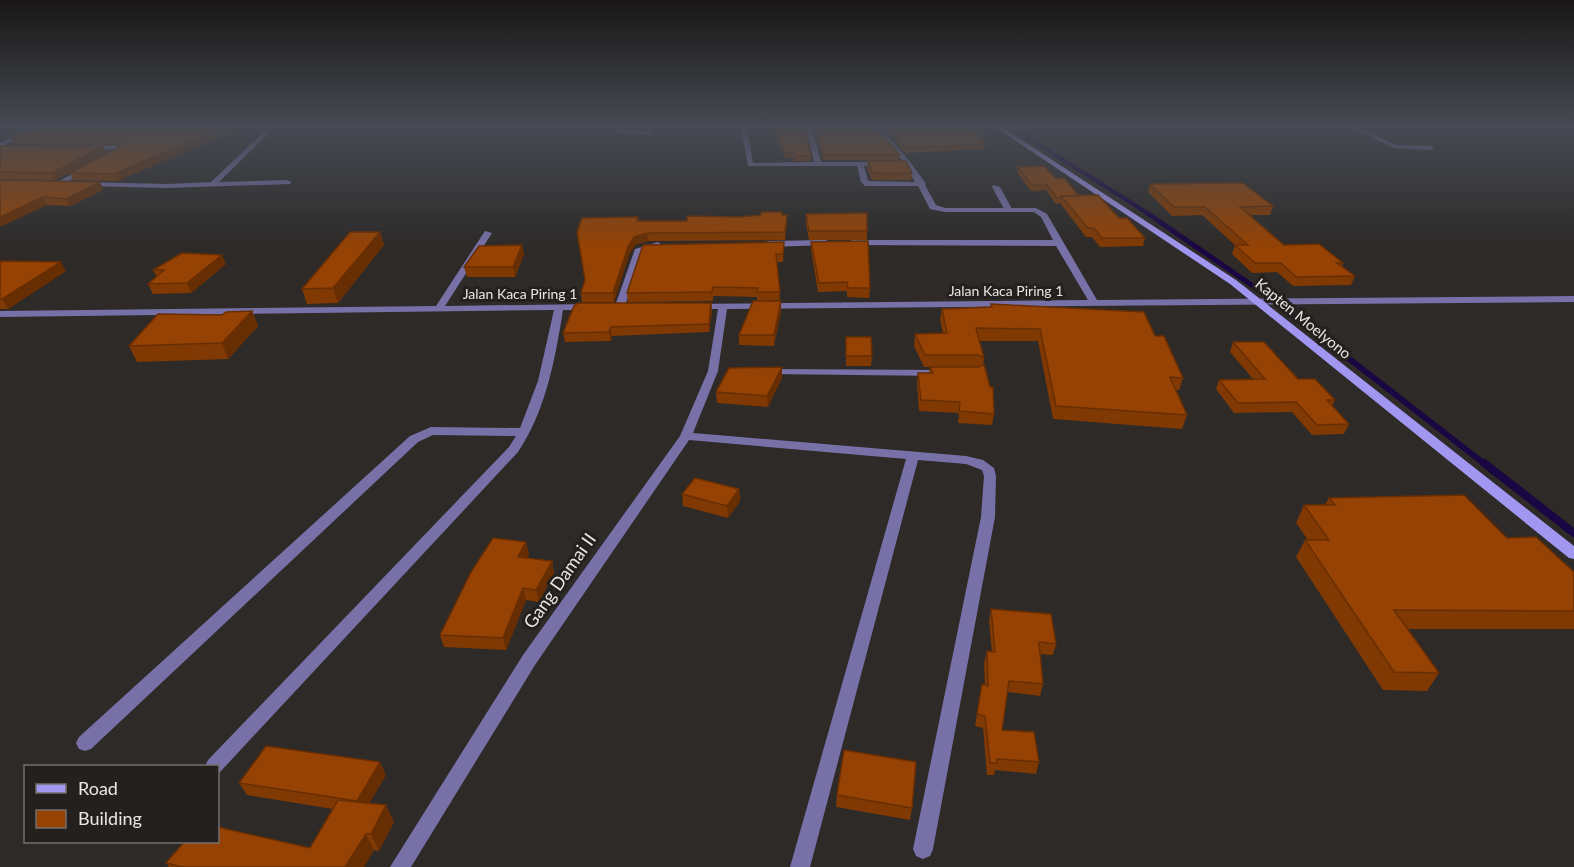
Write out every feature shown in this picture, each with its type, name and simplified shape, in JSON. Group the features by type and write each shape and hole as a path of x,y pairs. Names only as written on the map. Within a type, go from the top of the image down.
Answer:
{"street":[{"path":"214,183 230,167"},
{"path":"861,167 868,184 922,184"},
{"path":"911,167 922,184 930,204 938,209 1030,209 1041,213 1095,304"},
{"name":"Kapten Moelyono","path":"1060,167 1208,264 1574,554"},
{"path":"59,183 89,168"},
{"path":"47,183 167,186 287,182"},
{"path":"996,187 1008,209"},
{"path":"439,308 488,233"},
{"path":"760,244 1059,243"},
{"path":"610,306 639,249 668,244"},
{"name":"Jalan Kaca Piring 1","path":"689,306 1574,299"},
{"name":"Jalan Kaca Piring 1","path":"0,314 631,306"},
{"name":"Gang Damai II","path":"400,867 529,660 686,436 719,371 723,306"},
{"path":"214,765 514,449 525,432 549,361 559,307"},
{"path":"761,372 952,373"},
{"path":"84,743 403,447 419,435 440,430 525,432"},
{"path":"686,436 913,456 979,463 988,468 990,476 988,516 924,849"},
{"path":"800,867 913,456"}],"building":[{"path":"0,167 62,167 52,173 0,172"},
{"path":"80,167 129,167 116,174 70,173"},
{"path":"870,167 909,167 912,173 872,173"},
{"path":"1018,167 1045,167 1056,179 1064,178 1079,196 1057,198 1047,185 1032,185"},
{"path":"0,180 100,182 66,199 43,197 0,217"},
{"path":"1243,183 1273,206 1240,207 1284,245 1319,244 1343,263 1337,263 1355,276 1296,277 1281,263 1255,263 1235,245 1248,245 1205,207 1174,207 1150,184"},
{"path":"1098,195 1119,218 1127,218 1145,238 1102,238 1094,228 1088,228 1061,196"},
{"path":"761,212 782,212 782,215 787,215 785,232 647,233 634,237 628,247 613,293 581,293 585,280 577,232 582,218 638,217 637,221 687,221 687,216 739,217 761,215"},
{"path":"867,213 867,231 809,231 806,214"},
{"path":"350,232 380,232 333,288 302,289"},
{"path":"868,241 870,288 848,288 847,282 819,283 811,242"},
{"path":"784,242 783,254 776,254 780,292 757,292 758,288 713,287 712,292 627,293 643,245"},
{"path":"522,245 513,267 464,267 479,246"},
{"path":"182,253 222,255 187,283 148,284 164,270 153,270"},
{"path":"0,261 61,262 0,299"},
{"path":"753,301 781,301 774,335 739,335"},
{"path":"578,303 711,303 709,324 611,327 609,332 563,333 574,306"},
{"path":"991,304 1144,312 1155,336 1164,336 1183,378 1170,377 1187,415 1056,406 1040,329 976,328 984,358 978,355 925,355 915,334 947,333 942,309 992,307"},
{"path":"252,311 222,343 129,346 158,314 222,315 226,312"},
{"path":"846,337 871,337 872,356 846,356"},
{"path":"1233,342 1264,342 1298,379 1315,379 1335,400 1327,400 1349,424 1317,425 1296,402 1238,403 1219,380 1265,379"},
{"path":"984,364 990,387 993,387 994,414 959,411 960,402 921,400 918,373 933,373 930,367 978,367"},
{"path":"782,367 767,396 716,392 729,368"},
{"path":"695,478 739,489 727,506 682,494"},
{"path":"1464,495 1507,538 1536,537 1574,572 1574,611 1394,610 1439,673 1394,672 1305,540 1329,540 1304,505 1335,505 1329,498"},
{"path":"493,538 526,542 518,557 552,561 536,590 523,588 503,638 440,635 471,572"},
{"path":"991,609 1051,614 1056,644 1039,642 1043,684 1009,681 1002,730 1034,732 1039,762 997,759 997,763 990,763 985,716 977,714 982,684 988,686 987,651 995,652"},
{"path":"266,746 380,762 357,801 239,783"},
{"path":"844,750 916,762 912,808 837,795"},
{"path":"338,800 386,805 371,834 366,834 345,867 182,867 166,863 183,843 219,843 219,827 310,848"}],"waterway":[{"path":"1075,167 1149,214"},
{"path":"1147,213 1266,295"},
{"path":"1283,308 1305,325"},
{"path":"1303,323 1486,465"},
{"path":"1484,463 1574,533"}]}
